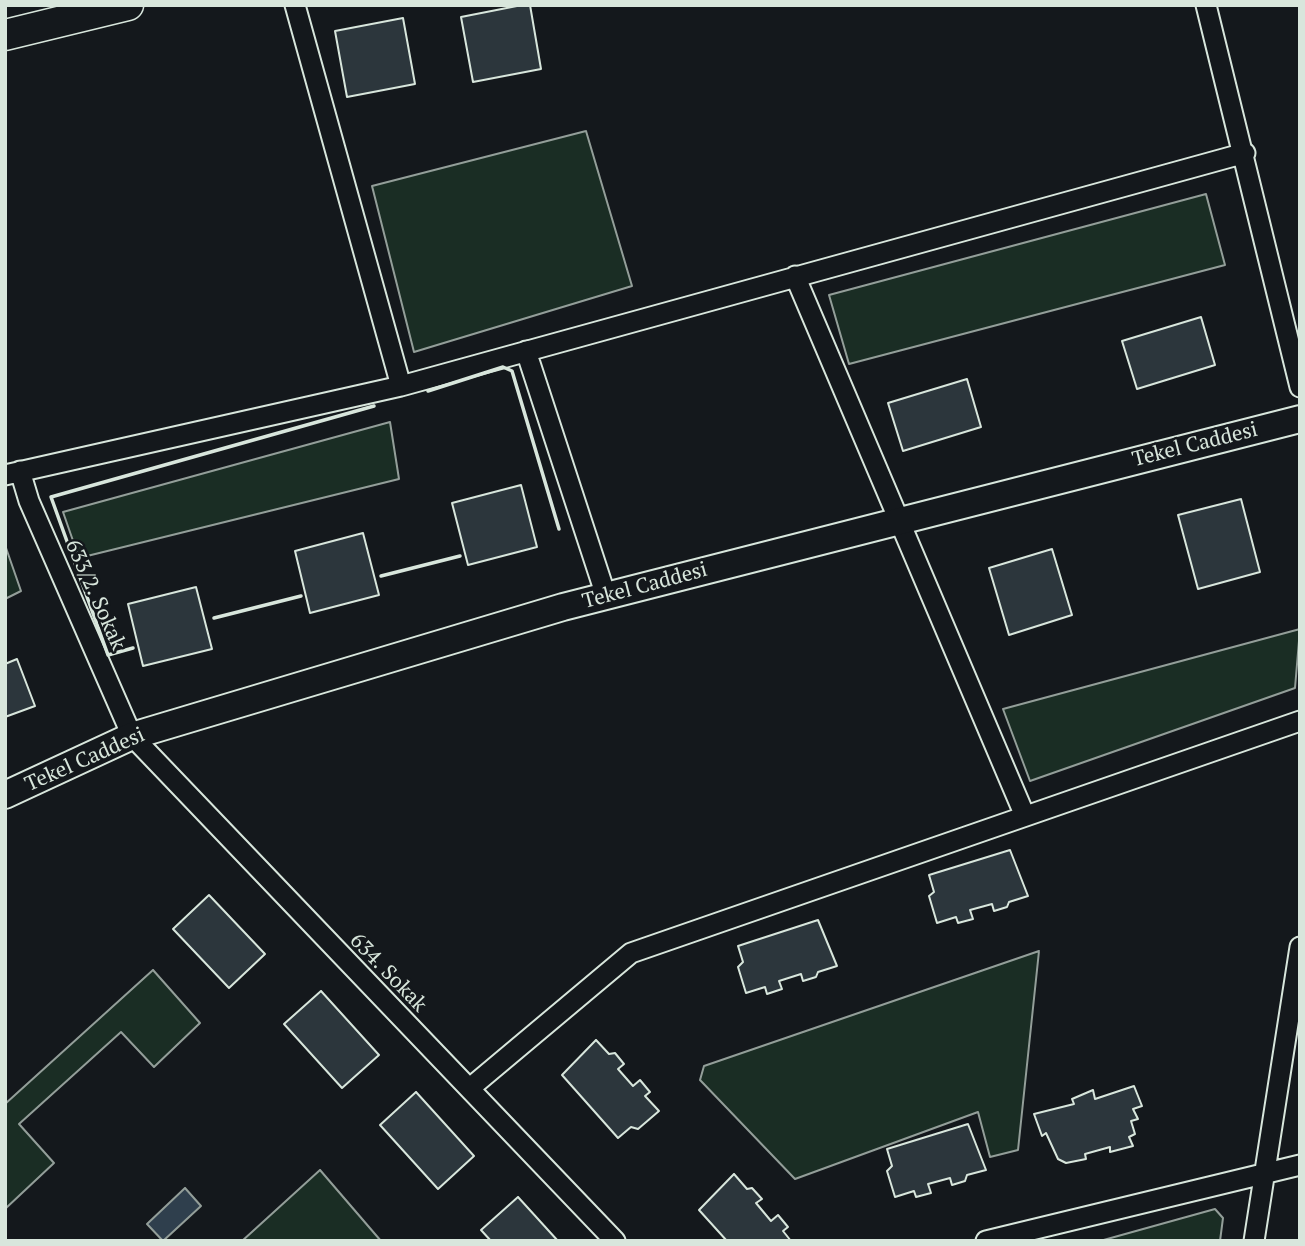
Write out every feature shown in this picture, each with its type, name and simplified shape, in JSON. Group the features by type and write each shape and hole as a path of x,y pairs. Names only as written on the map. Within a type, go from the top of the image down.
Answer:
{"main road":[{"path":"5,35 128,5"}],"street":[{"path":"295,5 401,386"},
{"path":"1206,5 1245,153 1300,387"},
{"path":"13,473 401,386 1245,153"},
{"path":"795,276 1025,816"},
{"path":"526,351 606,596"},
{"name":"Tekel Caddesi","path":"5,796 132,736 606,596 1300,419"},
{"name":"633/2. Sokak","path":"13,473 29,501 132,736"},
{"path":"470,1088 631,953 1300,721"},
{"name":"634. Sokak","path":"132,736 374,993 470,1088 615,1241"},
{"path":"1254,1241 1300,947"},
{"path":"986,1241 1300,1165"}],"green space":[{"path":"586,131 632,286 414,352 372,186"},
{"path":"1206,194 1225,265 849,364 829,295"},
{"path":"390,422 399,479 79,558 63,512"},
{"path":"5,545 21,591 5,599"},
{"path":"1300,629 1295,688 1030,781 1003,709"},
{"path":"1039,951 1018,1150 990,1157 978,1112 795,1179 700,1080 704,1066"},
{"path":"153,970 200,1023 154,1067 121,1032 19,1124 54,1163 5,1209 5,1104"},
{"path":"320,1170 381,1241 242,1241"},
{"path":"1215,1209 1223,1218 1220,1241 1100,1241"}],"water":[{"path":"185,1188 201,1206 163,1241 147,1224"}],"building":[{"path":"530,5 541,69 473,82 461,17"},
{"path":"403,18 415,84 347,97 335,31"},
{"path":"1201,317 1215,365 1137,389 1122,341"},
{"path":"967,379 981,427 903,451 888,403"},
{"path":"521,485 537,547 468,565 452,503"},
{"path":"1241,499 1260,572 1198,589 1178,515"},
{"path":"363,533 379,595 310,613 295,551"},
{"path":"1052,549 1072,615 1009,635 989,568"},
{"path":"196,587 212,649 143,666 128,604"},
{"path":"17,659 35,706 5,717 5,664"},
{"path":"1010,850 1028,896 1009,902 1007,907 994,911 992,904 970,910 973,919 958,923 956,917 937,923 929,896 934,892 929,875"},
{"path":"209,895 265,954 229,988 173,929"},
{"path":"818,920 837,966 818,972 816,977 803,981 801,974 779,981 782,989 767,994 765,987 746,993 738,967 743,962 738,946"},
{"path":"321,991 379,1055 342,1088 284,1024"},
{"path":"596,1040 609,1054 615,1053 624,1064 618,1069 633,1086 640,1080 650,1092 645,1096 659,1111 638,1129 631,1127 618,1138 562,1075"},
{"path":"1134,1086 1142,1106 1133,1109 1138,1119 1131,1121 1135,1134 1129,1137 1133,1146 1110,1152 1110,1147 1085,1154 1086,1159 1066,1163 1058,1159 1046,1133 1042,1136 1034,1114 1074,1104 1072,1099 1093,1090 1095,1099"},
{"path":"416,1092 474,1156 438,1189 380,1125"},
{"path":"968,1124 986,1170 967,1175 965,1181 952,1185 950,1178 928,1184 931,1193 916,1197 914,1191 895,1197 887,1171 892,1166 887,1149"},
{"path":"734,1174 747,1189 752,1188 762,1199 756,1203 771,1221 778,1215 788,1227 783,1231 791,1241 727,1241 699,1210"},
{"path":"518,1197 558,1241 491,1241 481,1230"}],"wall":[{"path":"428,391 503,367 512,371 559,529"},
{"path":"133,648 108,655 51,497 374,406"},
{"path":"381,576 460,556"},
{"path":"214,618 301,596"}]}
